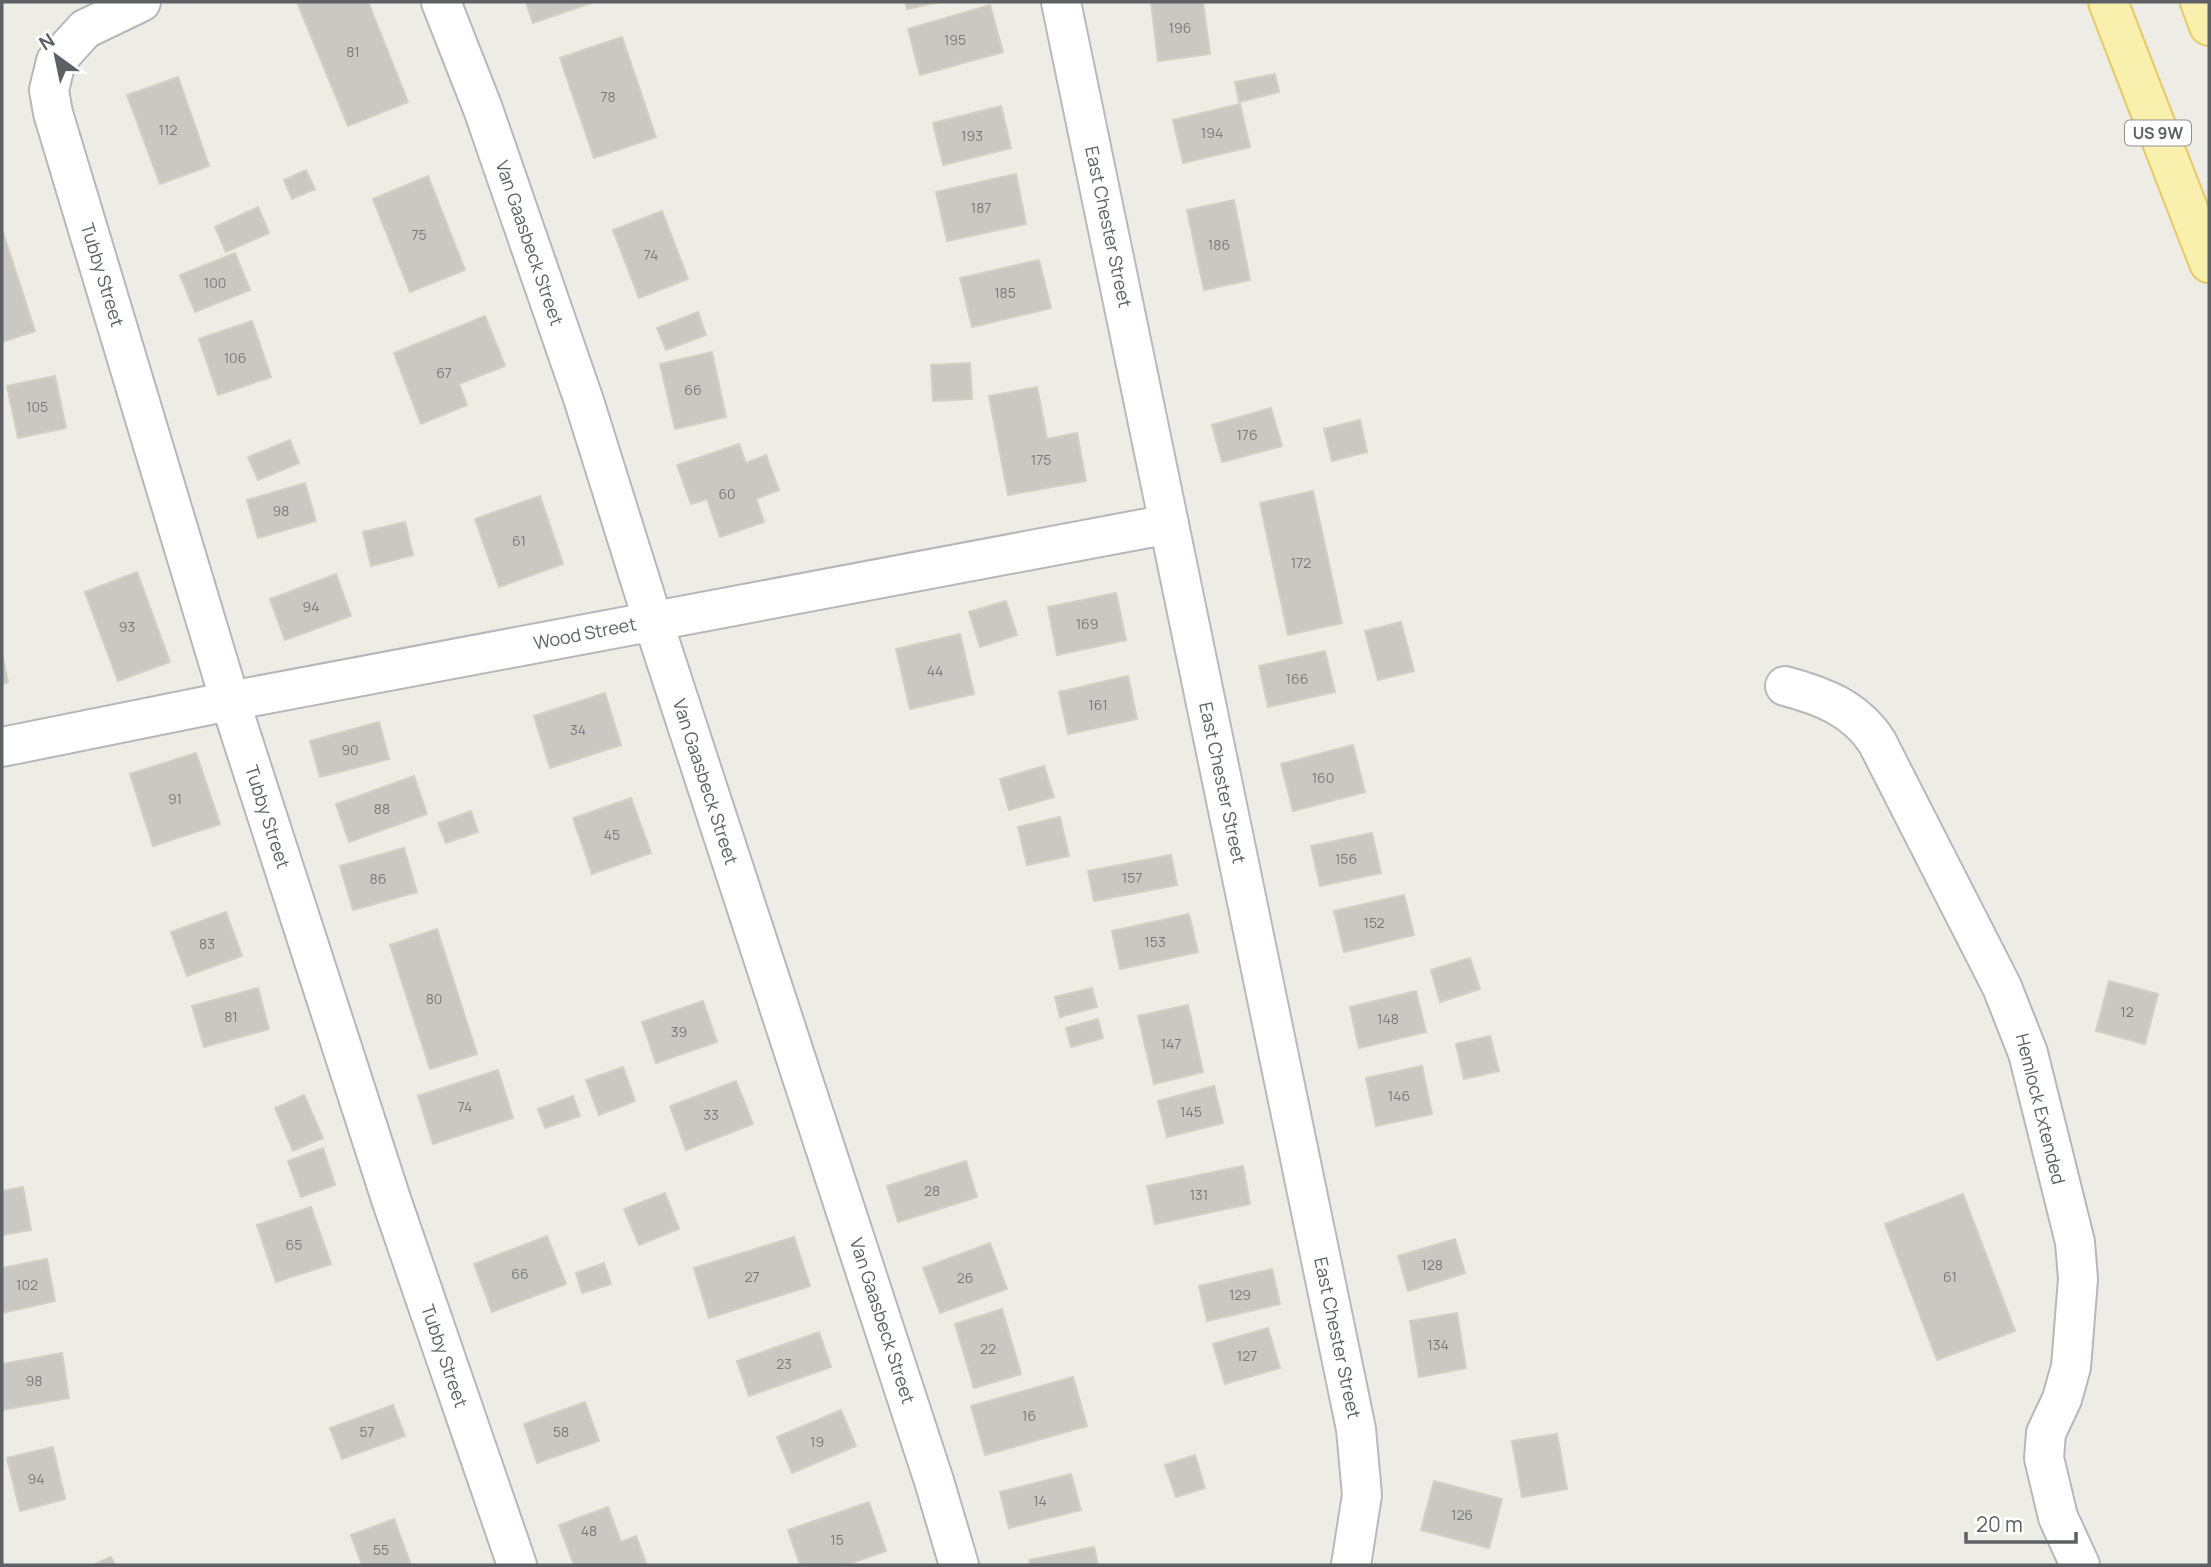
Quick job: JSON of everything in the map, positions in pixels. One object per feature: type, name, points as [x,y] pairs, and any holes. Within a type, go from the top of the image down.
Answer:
[{"type":"main road","name":"US 9W","points":[[2108,2],[2209,263]]},
{"type":"main road","points":[[2200,2],[2209,26]]},
{"type":"street","name":"Tubby Street","points":[[141,2],[85,29],[56,61],[49,90],[53,113],[230,701],[391,1199],[517,1565]]},
{"type":"street","name":"Van Gaasbeck Street","points":[[440,2],[483,109],[584,401],[959,1565]]},
{"type":"street","name":"East Chester Street","points":[[1061,2],[1356,1429],[1362,1495],[1351,1565]]},
{"type":"street","name":"Wood Street","points":[[2,747],[230,701],[1169,524]]},
{"type":"street","name":"Hemlock Extended","points":[[1784,686],[1820,695],[1867,726],[2002,987],[2028,1053],[2075,1242],[2078,1279],[2071,1367],[2062,1399],[2046,1433],[2045,1458],[2058,1517],[2080,1565]]},
{"type":"building","points":[[297,2],[368,2],[408,102],[348,126]]},
{"type":"building","points":[[526,2],[591,2],[591,3],[533,23]]},
{"type":"building","points":[[905,2],[939,2],[907,9]]},
{"type":"building","points":[[1151,2],[1203,2],[1210,54],[1158,61]]},
{"type":"building","points":[[990,5],[1003,52],[920,75],[908,29]]},
{"type":"building","points":[[622,37],[656,137],[594,158],[560,58]]},
{"type":"building","points":[[1275,74],[1279,92],[1239,102],[1235,82]]},
{"type":"building","points":[[178,77],[209,166],[160,184],[127,95]]},
{"type":"building","points":[[1240,104],[1250,147],[1183,163],[1173,120]]},
{"type":"building","points":[[1001,106],[1011,148],[943,165],[933,123]]},
{"type":"building","points":[[306,170],[315,189],[292,199],[284,180]]},
{"type":"building","points":[[1016,174],[1026,224],[947,241],[936,192]]},
{"type":"building","points":[[428,176],[465,270],[410,292],[373,199]]},
{"type":"building","points":[[1234,200],[1250,280],[1204,290],[1187,210]]},
{"type":"building","points":[[258,207],[269,233],[226,252],[215,227]]},
{"type":"building","points":[[662,211],[688,279],[639,298],[613,230]]},
{"type":"building","points":[[2,229],[35,331],[2,342]]},
{"type":"building","points":[[235,253],[250,290],[195,312],[180,275]]},
{"type":"building","points":[[1039,260],[1051,308],[972,327],[960,278]]},
{"type":"building","points":[[698,312],[706,335],[666,350],[657,328]]},
{"type":"building","points":[[485,316],[505,366],[459,384],[467,405],[421,424],[394,353]]},
{"type":"building","points":[[252,321],[271,377],[218,395],[199,339]]},
{"type":"building","points":[[712,352],[726,417],[675,429],[660,364]]},
{"type":"building","points":[[970,363],[972,399],[933,401],[931,365]]},
{"type":"building","points":[[55,376],[66,428],[18,438],[7,386]]},
{"type":"building","points":[[1037,387],[1047,439],[1077,433],[1086,481],[1008,495],[989,396]]},
{"type":"building","points":[[1271,408],[1282,446],[1222,462],[1212,425]]},
{"type":"building","points":[[1360,420],[1367,452],[1332,461],[1324,429]]},
{"type":"building","points":[[290,440],[299,463],[258,480],[248,457]]},
{"type":"building","points":[[739,444],[746,463],[766,455],[779,490],[756,499],[764,522],[720,537],[707,499],[691,504],[677,465]]},
{"type":"building","points":[[305,483],[316,521],[258,538],[247,500]]},
{"type":"building","points":[[1313,491],[1342,623],[1288,635],[1260,503]]},
{"type":"building","points":[[540,496],[563,564],[499,587],[475,519]]},
{"type":"building","points":[[405,522],[413,555],[371,566],[363,532]]},
{"type":"building","points":[[137,572],[170,662],[118,681],[85,592]]},
{"type":"building","points":[[336,574],[351,616],[285,640],[270,599]]},
{"type":"building","points":[[1116,593],[1126,640],[1057,655],[1048,607]]},
{"type":"building","points":[[1006,601],[1017,635],[980,647],[969,612]]},
{"type":"building","points":[[1401,622],[1414,671],[1378,680],[1365,631]]},
{"type":"building","points":[[960,634],[974,694],[910,709],[896,649]]},
{"type":"building","points":[[1325,651],[1335,692],[1268,707],[1259,666]]},
{"type":"building","points":[[2,654],[8,682],[2,684]]},
{"type":"building","points":[[1128,676],[1137,719],[1068,734],[1059,692]]},
{"type":"building","points":[[605,693],[621,745],[550,768],[534,716]]},
{"type":"building","points":[[379,722],[389,759],[320,777],[310,741]]},
{"type":"building","points":[[1353,745],[1365,792],[1293,811],[1281,764]]},
{"type":"building","points":[[196,753],[220,824],[153,846],[130,774]]},
{"type":"building","points":[[1044,766],[1054,797],[1009,810],[1000,779]]},
{"type":"building","points":[[414,776],[427,814],[349,842],[336,804]]},
{"type":"building","points":[[631,798],[651,853],[592,874],[573,818]]},
{"type":"building","points":[[471,811],[478,832],[446,843],[438,823]]},
{"type":"building","points":[[1060,817],[1069,856],[1027,865],[1018,827]]},
{"type":"building","points":[[1372,833],[1381,873],[1320,886],[1311,846]]},
{"type":"building","points":[[404,848],[417,892],[353,910],[340,866]]},
{"type":"building","points":[[1171,855],[1177,885],[1094,901],[1088,871]]},
{"type":"building","points":[[1404,895],[1414,935],[1344,952],[1334,911]]},
{"type":"building","points":[[226,912],[242,956],[187,976],[171,932]]},
{"type":"building","points":[[1189,914],[1198,952],[1120,969],[1112,931]]},
{"type":"building","points":[[437,929],[477,1054],[430,1069],[390,945]]},
{"type":"building","points":[[1470,958],[1480,989],[1440,1002],[1431,970]]},
{"type":"building","points":[[2109,981],[2158,994],[2145,1044],[2096,1031]]},
{"type":"building","points":[[258,988],[269,1029],[204,1047],[192,1006]]},
{"type":"building","points":[[1092,988],[1097,1007],[1060,1017],[1055,997]]},
{"type":"building","points":[[1416,991],[1426,1032],[1359,1048],[1350,1007]]},
{"type":"building","points":[[703,1001],[717,1042],[656,1063],[642,1022]]},
{"type":"building","points":[[1188,1005],[1203,1072],[1154,1084],[1138,1016]]},
{"type":"building","points":[[1098,1019],[1103,1038],[1071,1047],[1066,1028]]},
{"type":"building","points":[[1490,1036],[1499,1071],[1464,1079],[1456,1044]]},
{"type":"building","points":[[1422,1066],[1432,1114],[1376,1126],[1366,1078]]},
{"type":"building","points":[[623,1067],[635,1101],[599,1115],[586,1080]]},
{"type":"building","points":[[498,1070],[513,1118],[433,1144],[418,1096]]},
{"type":"building","points":[[736,1081],[753,1124],[686,1150],[670,1106]]},
{"type":"building","points":[[1214,1086],[1223,1123],[1167,1137],[1158,1101]]},
{"type":"building","points":[[304,1095],[323,1138],[293,1151],[275,1108]]},
{"type":"building","points":[[573,1096],[580,1116],[545,1128],[538,1109]]},
{"type":"building","points":[[323,1148],[335,1185],[301,1197],[288,1161]]},
{"type":"building","points":[[966,1161],[977,1197],[898,1222],[887,1186]]},
{"type":"building","points":[[1243,1166],[1250,1204],[1155,1224],[1147,1186]]},
{"type":"building","points":[[23,1187],[31,1230],[2,1235],[2,1191]]},
{"type":"building","points":[[665,1193],[679,1229],[639,1245],[624,1209]]},
{"type":"building","points":[[1963,1194],[2015,1331],[1937,1360],[1885,1224]]},
{"type":"building","points":[[311,1207],[331,1264],[276,1282],[257,1225]]},
{"type":"building","points":[[547,1236],[566,1284],[492,1312],[474,1264]]},
{"type":"building","points":[[794,1237],[810,1286],[709,1318],[694,1268]]},
{"type":"building","points":[[1455,1239],[1465,1273],[1408,1291],[1398,1256]]},
{"type":"building","points":[[990,1243],[1007,1289],[940,1313],[923,1268]]},
{"type":"building","points":[[47,1259],[55,1301],[2,1313],[2,1268]]},
{"type":"building","points":[[604,1263],[611,1284],[582,1293],[576,1273]]},
{"type":"building","points":[[1272,1269],[1280,1304],[1207,1321],[1199,1286]]},
{"type":"building","points":[[1002,1309],[1021,1374],[974,1388],[955,1324]]},
{"type":"building","points":[[1457,1313],[1466,1368],[1419,1377],[1410,1321]]},
{"type":"building","points":[[1268,1328],[1280,1368],[1225,1384],[1213,1344]]},
{"type":"building","points":[[819,1332],[831,1367],[749,1396],[737,1361]]},
{"type":"building","points":[[62,1353],[69,1398],[2,1410],[2,1364]]},
{"type":"building","points":[[1073,1377],[1087,1426],[985,1455],[971,1406]]},
{"type":"building","points":[[585,1402],[599,1441],[537,1463],[524,1424]]},
{"type":"building","points":[[393,1405],[405,1436],[342,1459],[330,1428]]},
{"type":"building","points":[[841,1410],[856,1446],[792,1473],[777,1437]]},
{"type":"building","points":[[1557,1434],[1567,1489],[1522,1497],[1512,1441]]},
{"type":"building","points":[[53,1447],[65,1499],[20,1511],[7,1458]]},
{"type":"building","points":[[1195,1455],[1205,1488],[1176,1497],[1165,1465]]},
{"type":"building","points":[[1071,1474],[1081,1510],[1009,1528],[1000,1492]]},
{"type":"building","points":[[1434,1481],[1502,1499],[1489,1548],[1421,1530]]},
{"type":"building","points":[[869,1502],[886,1551],[846,1565],[800,1565],[788,1530]]},
{"type":"building","points":[[608,1507],[621,1542],[636,1536],[647,1565],[574,1565],[559,1525]]},
{"type":"building","points":[[394,1519],[411,1565],[362,1565],[351,1535]]},
{"type":"building","points":[[1094,1547],[1098,1565],[1030,1565],[1029,1560]]},
{"type":"building","points":[[111,1557],[115,1565],[93,1565]]}]
